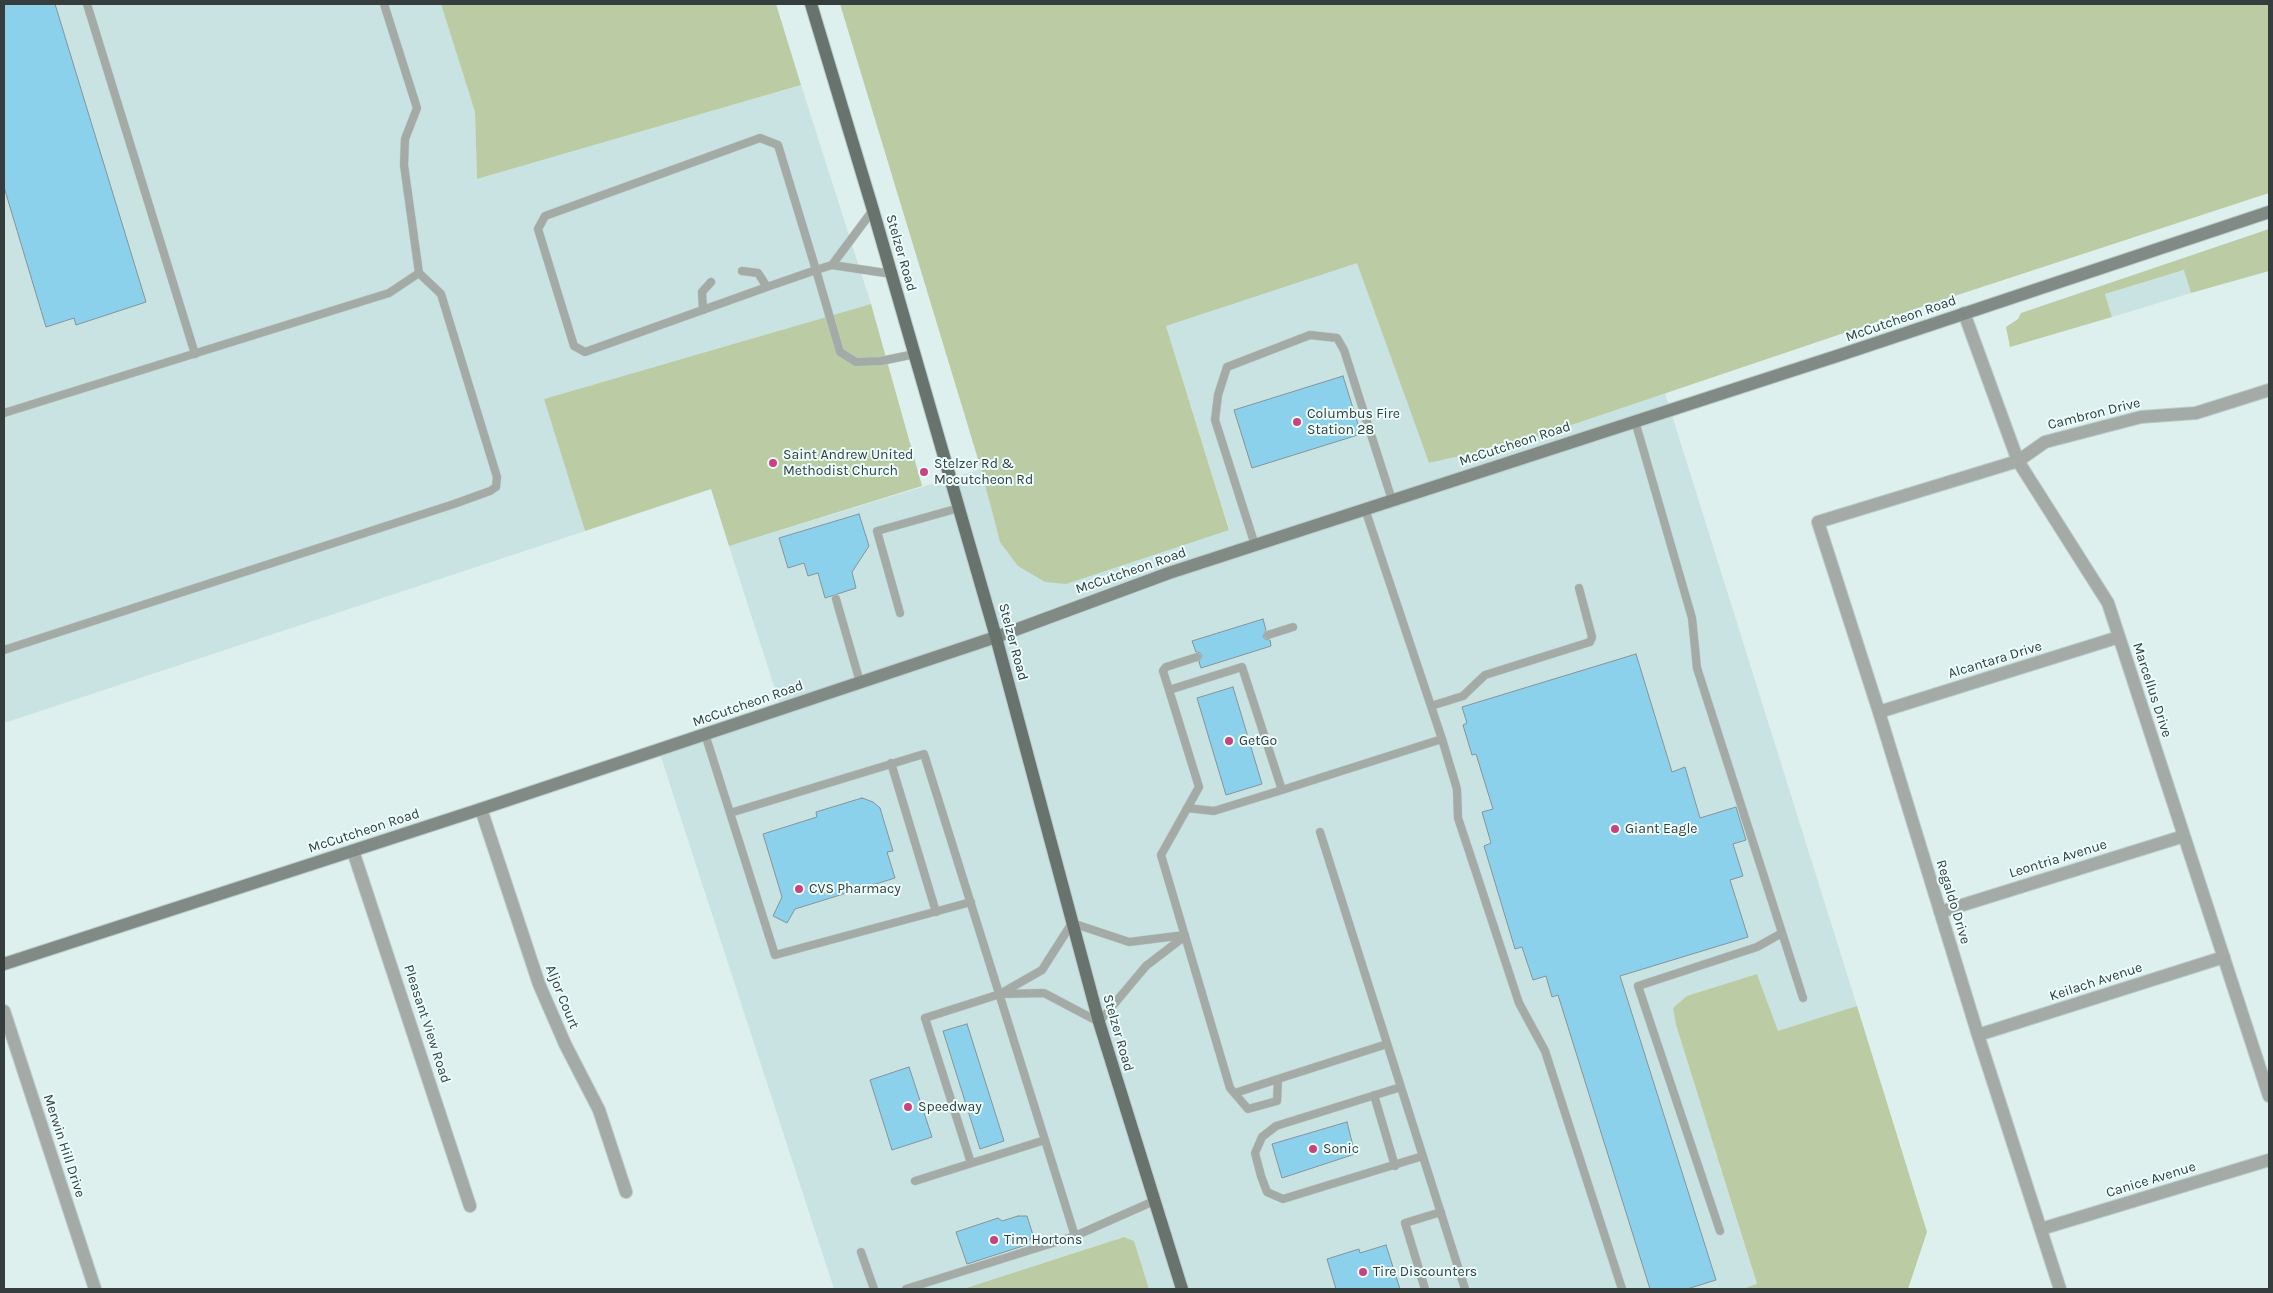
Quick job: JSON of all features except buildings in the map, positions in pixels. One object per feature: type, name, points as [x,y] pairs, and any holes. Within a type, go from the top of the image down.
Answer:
[{"type":"main road","name":"Stelzer Road","points":[[811,4],[892,274],[996,636],[1099,1022],[1182,1289]]},
{"type":"main road","name":"McCutcheon Road","points":[[4,964],[353,851],[860,682],[996,636],[1160,576],[2269,212]]},
{"type":"street","name":"Marcellus Drive","points":[[1964,313],[2018,461],[2108,603],[2269,1096]]},
{"type":"street","name":"Cambron Drive","points":[[1818,522],[2018,461],[2045,442],[2141,417],[2196,413],[2268,392]]},
{"type":"street","name":"Regaldo Drive","points":[[1818,522],[1879,712],[1978,1035],[2060,1289]]},
{"type":"street","name":"Alcantara Drive","points":[[1879,712],[2119,637]]},
{"type":"street","name":"Aljor Court","points":[[480,809],[539,984],[565,1044],[599,1110],[626,1192]]},
{"type":"street","name":"Leontria Avenue","points":[[1940,912],[2184,836]]},
{"type":"street","name":"Pleasant View Road","points":[[353,851],[470,1206]]},
{"type":"street","name":"Keilach Avenue","points":[[1978,1035],[2224,958]]},
{"type":"street","name":"Merwin Hill Drive","points":[[4,1011],[95,1289]]},
{"type":"street","name":"Canice Avenue","points":[[2041,1229],[2269,1160]]},
{"type":"lane","points":[[87,4],[195,354]]},
{"type":"lane","points":[[4,650],[493,489],[497,484],[497,477],[441,294],[419,273],[404,165],[405,139],[417,108],[384,4]]},
{"type":"lane","points":[[892,274],[832,265],[816,270],[767,287],[586,352],[574,346],[538,229],[546,216],[760,138],[778,145],[816,270],[840,352],[856,362],[881,361],[915,354]]},
{"type":"lane","points":[[832,265],[873,210]]},
{"type":"lane","points":[[742,271],[758,273],[767,287]]},
{"type":"lane","points":[[4,413],[389,293],[419,273]]},
{"type":"lane","points":[[703,310],[702,292],[711,282]]},
{"type":"lane","points":[[1255,545],[1215,420],[1218,395],[1227,367],[1310,335],[1337,338],[1344,350],[1392,500]]},
{"type":"lane","points":[[1635,421],[1692,618],[1697,668],[1803,998]]},
{"type":"lane","points":[[900,613],[877,531],[959,508]]},
{"type":"lane","points":[[1364,509],[1442,739],[1457,790],[1458,818],[1519,1003],[1545,1052],[1622,1289]]},
{"type":"lane","points":[[1431,706],[1463,696],[1485,675],[1590,642],[1592,637],[1579,588]]},
{"type":"lane","points":[[836,599],[860,682]]},
{"type":"lane","points":[[1268,635],[1293,627]]},
{"type":"lane","points":[[1198,657],[1166,667],[1163,671],[1199,787],[1161,855],[1230,1088],[1248,1109],[1276,1100],[1278,1079]]},
{"type":"lane","points":[[1169,690],[1242,667],[1282,790]]},
{"type":"lane","points":[[705,734],[775,955],[971,902]]},
{"type":"lane","points":[[1187,808],[1214,811],[1442,739]]},
{"type":"lane","points":[[730,812],[924,754],[1075,1236]]},
{"type":"lane","points":[[891,763],[936,912]]},
{"type":"lane","points":[[1320,832],[1465,1289]]},
{"type":"lane","points":[[971,1163],[925,1018],[1000,994],[1042,970],[1072,923],[1129,942],[1185,935]]},
{"type":"lane","points":[[1720,1231],[1638,986],[1757,947],[1782,933]]},
{"type":"lane","points":[[1000,994],[1044,993],[1099,1022],[1146,966],[1185,935]]},
{"type":"lane","points":[[1234,1093],[1387,1044]]},
{"type":"lane","points":[[1401,1087],[1276,1126],[1262,1137],[1255,1154],[1261,1176],[1267,1192],[1283,1199],[1423,1156]]},
{"type":"lane","points":[[1374,1095],[1395,1166]]},
{"type":"lane","points":[[915,1181],[1045,1140]]},
{"type":"lane","points":[[906,1289],[1075,1236],[1154,1201]]},
{"type":"lane","points":[[1425,1289],[1405,1223],[1441,1212]]},
{"type":"lane","points":[[861,1252],[874,1289]]},
{"type":"shaded area","points":[[4,4],[441,4],[475,112],[477,179],[801,85],[871,304],[544,399],[585,531],[4,723]]},
{"type":"shaded area","points":[[1357,262],[1429,463],[1521,442],[1665,393],[1857,1006],[1778,1032],[1757,974],[1673,1008],[1676,1025],[1757,1285],[1743,1289],[1149,1289],[1134,1241],[1124,1237],[963,1289],[834,1289],[658,748],[782,711],[729,546],[981,469],[1000,542],[1229,529],[1166,326]]},
{"type":"shaded area","points":[[2185,270],[2191,293],[2112,317],[2105,294]]},
{"type":"green space","points":[[441,4],[776,4],[801,85],[477,179],[475,112]]},
{"type":"green space","points":[[840,4],[2269,4],[2269,193],[1921,307],[1521,442],[1429,463],[1357,263],[1166,326],[1229,530],[1066,584],[1045,582],[1018,566],[1000,542],[981,469]]},
{"type":"green space","points":[[2269,229],[2269,271],[2191,293],[2184,270],[2105,294],[2112,317],[2010,347],[2006,327],[2018,319],[2021,313]]},
{"type":"green space","points":[[871,304],[922,486],[729,546],[711,489],[585,531],[544,399]]},
{"type":"green space","points":[[1757,974],[1778,1031],[1857,1006],[1927,1232],[1908,1289],[1743,1289],[1757,1284],[1676,1025],[1673,1008],[1687,996]]},
{"type":"green space","points":[[1124,1237],[1134,1241],[1149,1289],[963,1289]]},
{"type":"place","name":"Columbus Fire Station 28","points":[[1297,422]]},
{"type":"place","name":"Saint Andrew United Methodist Church","points":[[773,463]]},
{"type":"place","name":"Stelzer Rd & Mccutcheon Rd","points":[[924,472]]},
{"type":"place","name":"GetGo","points":[[1229,741]]},
{"type":"place","name":"Giant Eagle","points":[[1615,829]]},
{"type":"place","name":"CVS Pharmacy","points":[[799,889]]},
{"type":"place","name":"Speedway","points":[[908,1107]]},
{"type":"place","name":"Sonic","points":[[1313,1149]]},
{"type":"place","name":"Tim Hortons","points":[[994,1240]]},
{"type":"place","name":"Tire Discounters","points":[[1363,1272]]}]
